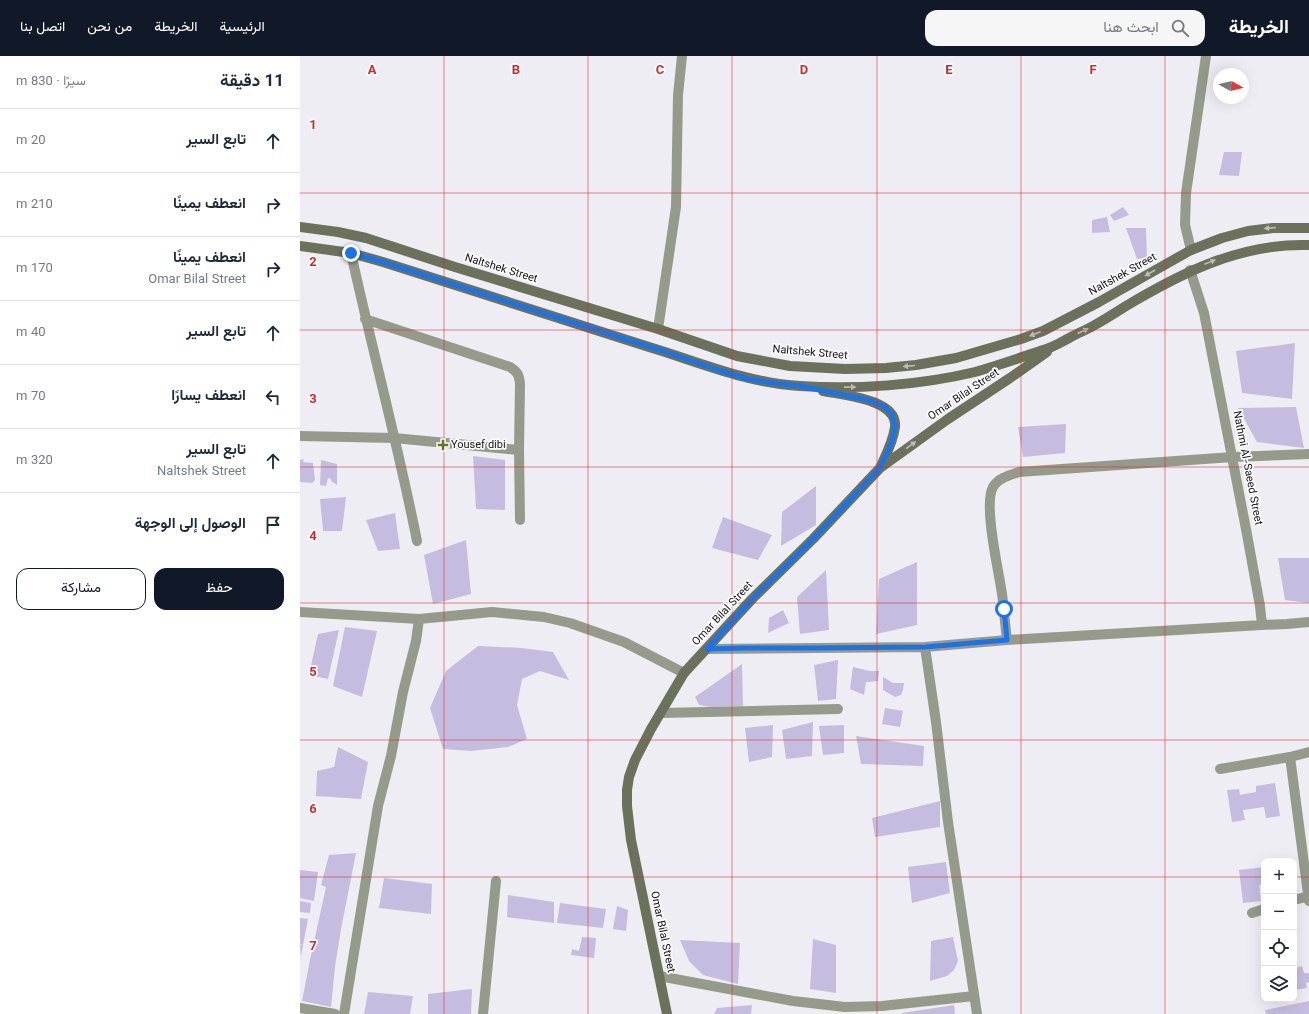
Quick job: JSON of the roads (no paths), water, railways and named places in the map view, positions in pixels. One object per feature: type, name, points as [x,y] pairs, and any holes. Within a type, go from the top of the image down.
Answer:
[{"type":"main road","name":"Naltshek Street","points":[[300,227],[338,232],[366,238],[455,267],[658,329],[738,356],[790,366],[845,369],[886,368],[916,365],[973,354],[1043,331],[1099,302],[1191,250],[1222,238],[1248,231],[1272,228],[1309,228]]},
{"type":"main road","points":[[800,386],[862,387],[907,383],[975,372],[1057,345],[1190,270],[1224,257],[1272,247],[1309,245]]},
{"type":"main road","points":[[300,246],[309,246],[351,253],[398,266],[748,379],[800,386],[868,400],[885,407],[892,414],[895,426],[892,442],[880,468]]},
{"type":"main road","name":"Omar Bilal Street","points":[[667,1014],[631,840],[627,790],[629,777],[635,760],[661,713],[684,674],[753,598],[813,539],[880,468],[948,419],[1057,345]]},
{"type":"street","points":[[658,329],[676,207],[678,95],[682,56]]},
{"type":"street","points":[[1191,250],[1185,225],[1184,211],[1206,56]]},
{"type":"street","points":[[351,253],[365,319],[409,498],[417,541]]},
{"type":"street","name":"Nathmi Al-Saeed Street","points":[[1190,270],[1204,313],[1233,457],[1260,606],[1262,625]]},
{"type":"street","points":[[365,319],[516,370],[519,374],[520,384],[520,520]]},
{"type":"street","points":[[300,436],[394,438],[519,450]]},
{"type":"street","points":[[1007,640],[989,506],[993,487],[998,480],[1019,472],[1233,457],[1309,454]]},
{"type":"street","points":[[300,612],[419,620],[492,612],[544,617],[570,623],[618,640],[684,674]]},
{"type":"street","points":[[344,1014],[378,806],[391,756],[403,692],[416,641],[419,620]]},
{"type":"street","points":[[707,649],[925,647],[1007,640],[1309,622]]},
{"type":"street","points":[[925,647],[948,822],[977,1014]]},
{"type":"street","points":[[661,713],[838,709]]},
{"type":"street","points":[[1220,769],[1290,757],[1309,752]]},
{"type":"street","points":[[1290,757],[1309,898],[1297,900]]},
{"type":"street","points":[[482,1014],[496,881]]},
{"type":"street","points":[[1252,913],[1261,910]]},
{"type":"street","points":[[659,976],[793,1001],[845,1007],[882,1006],[974,996]]},
{"type":"street","points":[[300,1008],[335,1014]]},
{"type":"place","name":"Yousef dibi","points":[[443,445]]}]
